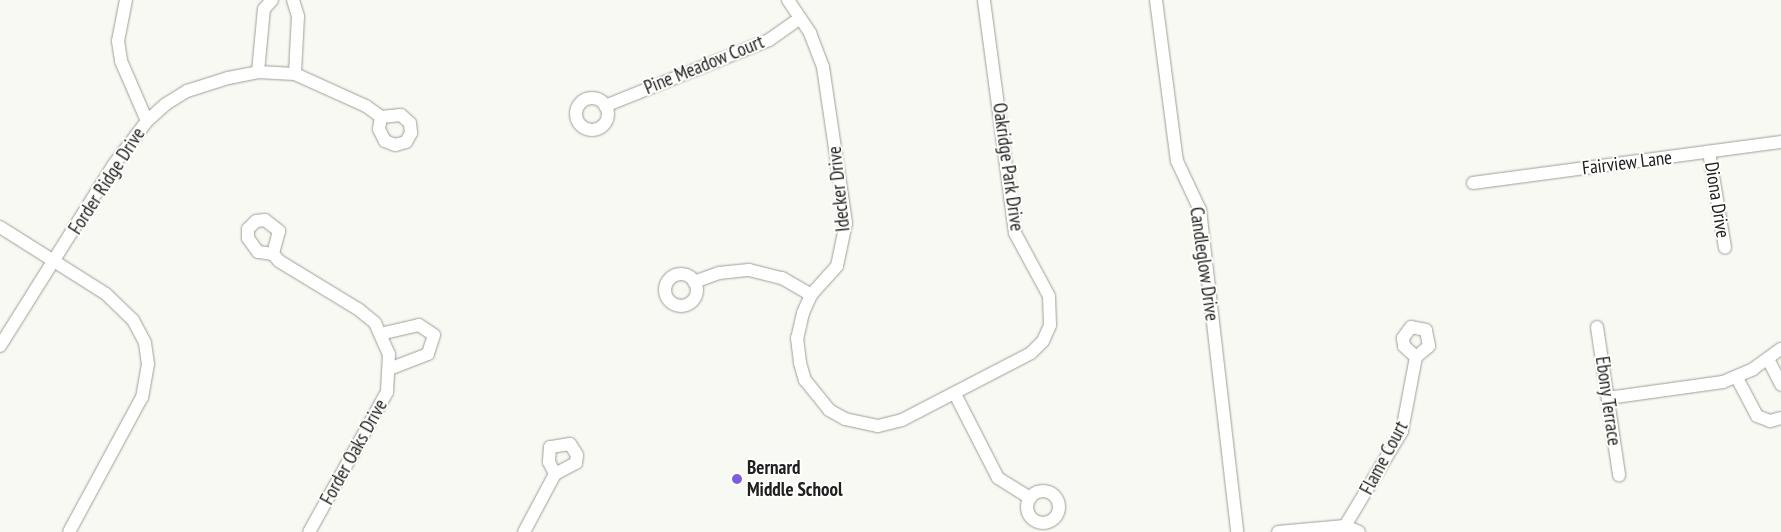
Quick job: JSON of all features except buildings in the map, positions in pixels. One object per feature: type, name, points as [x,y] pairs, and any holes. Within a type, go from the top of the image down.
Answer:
[{"type":"street","points":[[126,0],[118,41],[121,61],[146,121]]},
{"type":"street","points":[[258,72],[264,9],[272,0]]},
{"type":"street","points":[[293,0],[298,16],[295,74]]},
{"type":"street","name":"Idecker Drive","points":[[788,0],[800,18],[822,67],[846,223],[837,266],[811,296],[797,338],[800,363],[805,380],[829,410],[845,419],[878,426],[902,420],[955,394]]},
{"type":"street","name":"Oakridge Park Drive","points":[[955,394],[1031,353],[1043,341],[1052,309],[1015,234],[984,0]]},
{"type":"street","name":"Candleglow Drive","points":[[1156,0],[1177,161],[1200,210],[1237,532]]},
{"type":"street","name":"Pine Meadow Court","points":[[605,106],[769,40],[800,18]]},
{"type":"street","name":"Forder Ridge Drive","points":[[0,346],[54,263],[115,163],[146,121],[187,91],[258,72],[295,74],[366,106],[381,117]]},
{"type":"street","name":"Fairview Lane","points":[[1474,183],[1781,142]]},
{"type":"street","name":"Diona Drive","points":[[1709,152],[1725,248]]},
{"type":"street","points":[[0,227],[124,308],[142,332],[148,364],[142,396],[69,532]]},
{"type":"street","name":"Forder Oaks Drive","points":[[273,254],[278,261],[358,309],[375,323],[390,368],[387,392],[309,532]]},
{"type":"street","points":[[694,282],[719,273],[749,270],[782,278],[811,296]]},
{"type":"street","points":[[380,334],[419,325],[434,335],[428,354],[390,368]]},
{"type":"street","name":"Ebony Terrace","points":[[1597,327],[1619,476]]},
{"type":"street","points":[[1608,398],[1709,385],[1737,378],[1781,349]]},
{"type":"street","name":"Flame Court","points":[[1345,526],[1402,432],[1416,357]]},
{"type":"street","points":[[1768,359],[1781,385]]},
{"type":"street","points":[[1737,378],[1756,416],[1770,421],[1781,418]]},
{"type":"street","points":[[955,394],[998,478],[1030,498]]},
{"type":"street","points":[[524,532],[555,474]]},
{"type":"street","points":[[1278,532],[1345,526],[1359,532]]},
{"type":"place","name":"Bernard Middle School","points":[[737,479]]}]
